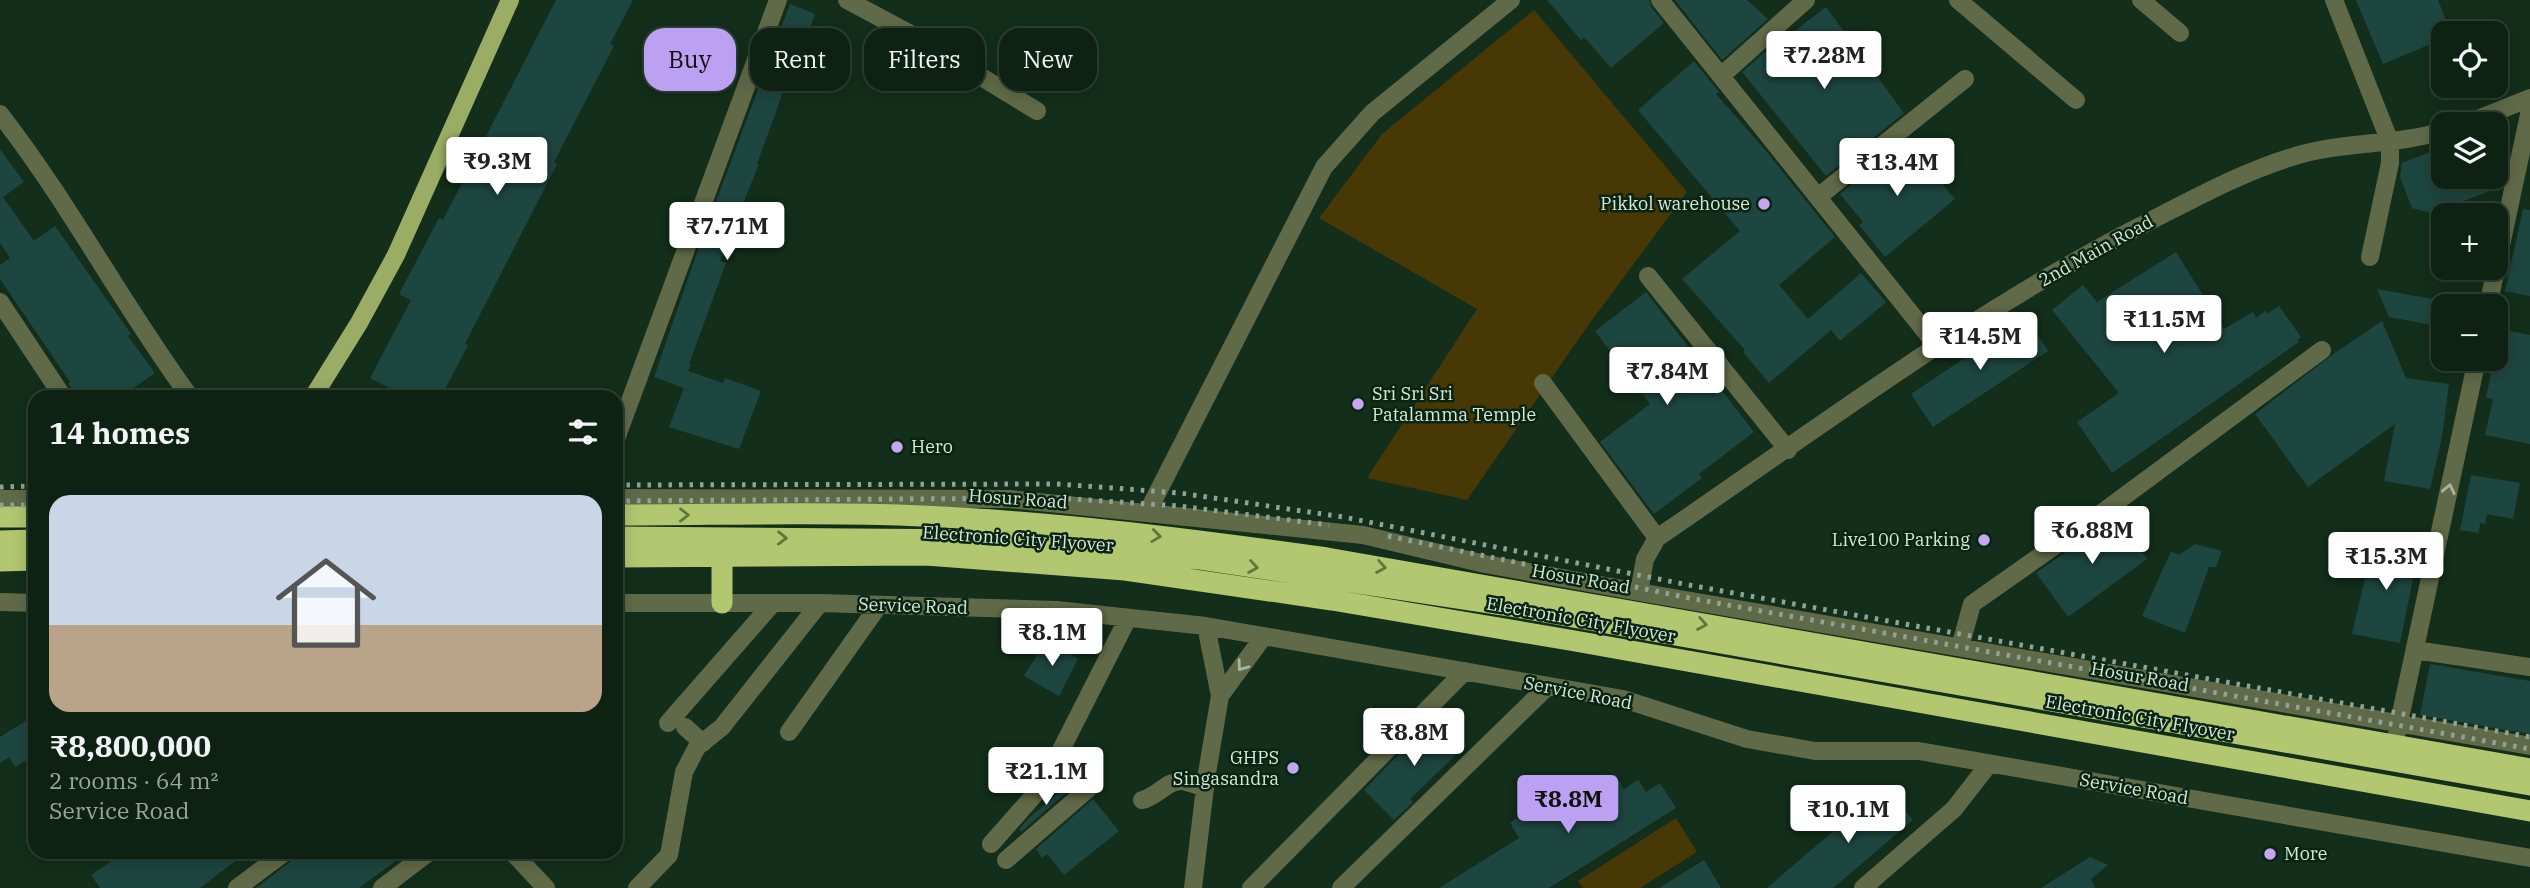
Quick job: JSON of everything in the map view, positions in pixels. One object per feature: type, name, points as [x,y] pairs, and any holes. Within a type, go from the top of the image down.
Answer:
[{"type":"highway","name":"Hosur Road","points":[[623,515],[897,515],[1064,524],[1243,546],[1354,563],[2530,769]]},
{"type":"highway","points":[[0,517],[28,517]]},
{"type":"highway","name":"Electronic City Flyover","points":[[623,537],[979,540],[1200,559],[1510,606],[2530,785]]},
{"type":"highway","points":[[0,541],[28,540]]},
{"type":"highway","name":"Electronic City Flyover","points":[[623,556],[926,555],[1125,570],[1332,600],[1562,639],[2530,811]]},
{"type":"highway","points":[[0,561],[28,560]]},
{"type":"highway","points":[[722,567],[722,603]]},
{"type":"highway","points":[[623,568],[925,568],[1111,582],[1278,603],[2530,821]]},
{"type":"highway","points":[[0,571],[28,571]]},
{"type":"main road","points":[[316,390],[359,323],[396,255],[510,0]]},
{"type":"street","points":[[623,420],[778,0]]},
{"type":"street","points":[[847,0],[918,37],[1037,111]]},
{"type":"street","points":[[1147,513],[1324,167],[1372,113],[1511,0]]},
{"type":"street","points":[[1660,0],[1937,346]]},
{"type":"street","points":[[1721,76],[1806,0]]},
{"type":"street","points":[[1958,0],[2076,100]]},
{"type":"street","points":[[2141,0],[2180,33]]},
{"type":"street","points":[[2334,0],[2390,142],[2390,163],[2370,257]]},
{"type":"street","points":[[1818,197],[1965,79]]},
{"type":"street","points":[[2495,112],[2530,98]]},
{"type":"street","points":[[2491,294],[2530,110]]},
{"type":"street","points":[[0,114],[70,212],[185,390]]},
{"type":"street","name":"2nd Main Road","points":[[1657,538],[1937,346],[2086,253],[2239,177],[2293,156],[2431,133]]},
{"type":"street","points":[[1648,276],[1787,450]]},
{"type":"street","points":[[0,302],[58,390]]},
{"type":"street","points":[[1961,647],[1972,604],[2118,501],[2322,349]]},
{"type":"street","points":[[2395,745],[2474,371]]},
{"type":"street","points":[[1543,383],[1657,538],[1645,559],[1639,592]]},
{"type":"street","points":[[623,498],[1009,499],[1363,535],[1485,564],[1639,592],[2530,746]]},
{"type":"street","points":[[0,499],[28,499]]},
{"type":"street","points":[[0,602],[28,603]]},
{"type":"street","name":"Service Road","points":[[623,603],[820,603],[1056,610],[1206,626],[1623,699],[1747,739],[1815,751],[1919,751],[2530,858]]},
{"type":"street","points":[[703,743],[677,725],[773,603]]},
{"type":"street","points":[[637,888],[669,855],[684,772],[697,747],[722,726],[820,603]]},
{"type":"street","points":[[789,732],[879,605]]},
{"type":"street","points":[[990,844],[1059,767],[1062,748],[1128,618]]},
{"type":"street","points":[[1193,888],[1220,696],[1206,626]]},
{"type":"street","points":[[1220,696],[1264,636]]},
{"type":"street","points":[[2415,650],[2530,667]]},
{"type":"street","points":[[1251,888],[1465,671]]},
{"type":"street","points":[[1341,888],[1548,686]]},
{"type":"street","points":[[1006,860],[1088,789],[1087,782],[1062,759]]},
{"type":"street","points":[[1863,888],[1954,809],[1989,764]]},
{"type":"street","points":[[1142,800],[1150,799],[1172,783],[1182,781],[1205,788]]},
{"type":"street","points":[[237,888],[276,859]]},
{"type":"street","points":[[382,888],[420,859]]},
{"type":"street","points":[[519,859],[546,888]]},
{"type":"shaded area","points":[[1534,10],[1687,192],[1587,327],[1467,500],[1367,478],[1477,309],[1319,218],[1382,134]]},
{"type":"shaded area","points":[[1676,818],[1697,852],[1640,888],[1583,888],[1578,881]]},
{"type":"building","points":[[556,0],[633,0],[610,44],[614,46],[554,162],[557,164],[465,344],[468,345],[445,390],[393,390],[370,378],[411,300],[399,294],[439,218],[443,220]]},
{"type":"building","points":[[1547,0],[1649,0],[1651,7],[1664,23],[1611,68],[1584,37],[1581,40]]},
{"type":"building","points":[[1675,0],[1747,0],[1768,19],[1722,60]]},
{"type":"building","points":[[2356,0],[2438,0],[2446,21],[2431,21],[2431,44],[2383,64]]},
{"type":"building","points":[[790,4],[815,14],[810,28],[781,28]]},
{"type":"building","points":[[1826,7],[1904,113],[1826,176],[1742,72],[1785,34],[1787,37]]},
{"type":"building","points":[[1694,61],[1719,92],[1716,94],[1835,237],[1779,285],[1808,319],[1861,273],[1886,302],[1840,341],[1831,330],[1769,383],[1743,352],[1745,350],[1682,279],[1740,231],[1638,110]]},
{"type":"building","points":[[757,91],[783,91],[759,164],[720,261],[726,263],[688,371],[723,383],[725,378],[761,391],[739,449],[669,427],[684,388],[654,377]]},
{"type":"building","points":[[1907,140],[1955,199],[1885,257],[1859,225],[1863,222],[1840,194]]},
{"type":"building","points":[[0,149],[24,182],[3,197],[34,241],[55,226],[155,373],[131,390],[72,390],[68,383],[70,382],[0,279],[0,265],[10,258],[0,243]]},
{"type":"building","points":[[2431,152],[2431,189],[2496,189],[2458,203],[2431,203],[2431,213],[2412,208],[2400,177],[2402,163]]},
{"type":"building","points":[[2523,209],[2530,210],[2530,296],[2505,291]]},
{"type":"building","points":[[2176,252],[2224,329],[2253,312],[2256,318],[2279,306],[2301,337],[2297,340],[2299,342],[2112,473],[2077,422],[2119,393],[2052,310],[2083,285],[2097,302]]},
{"type":"building","points":[[2377,289],[2431,299],[2431,325],[2389,317]]},
{"type":"building","points":[[1646,292],[1754,432],[1699,474],[1702,478],[1654,514],[1600,442],[1650,404],[1595,331]]},
{"type":"building","points":[[2026,317],[2048,351],[1933,427],[1911,394]]},
{"type":"building","points":[[2382,321],[2406,378],[2449,384],[2442,437],[2430,489],[2384,481],[2395,424],[2308,487],[2255,414],[2332,355]]},
{"type":"building","points":[[2508,331],[2530,335],[2530,444],[2485,435],[2493,399],[2486,398],[2491,371],[2508,371]]},
{"type":"building","points":[[2471,475],[2520,483],[2513,519],[2487,514],[2485,524],[2480,523],[2479,533],[2460,530]]},
{"type":"building","points":[[2116,516],[2147,559],[2068,617],[2036,573]]},
{"type":"building","points":[[2374,540],[2419,549],[2400,643],[2352,634]]},
{"type":"building","points":[[2195,544],[2222,551],[2216,567],[2209,567],[2185,633],[2142,616],[2171,551],[2179,555]]},
{"type":"building","points":[[1047,639],[1078,659],[1059,696],[1024,676]]},
{"type":"building","points":[[2430,664],[2530,681],[2530,734],[2420,715]]},
{"type":"building","points":[[1436,716],[1465,746],[1410,799],[1413,802],[1394,820],[1364,790]]},
{"type":"building","points":[[28,719],[28,759],[15,767],[9,757],[0,763],[0,737]]},
{"type":"building","points":[[1615,774],[1624,789],[1638,780],[1646,792],[1660,783],[1676,808],[1549,888],[1439,888],[1519,838],[1510,823],[1581,778],[1589,790]]},
{"type":"building","points":[[1071,783],[1074,786],[1021,832],[1019,829],[1031,816]]},
{"type":"building","points":[[1885,787],[1913,820],[1833,888],[1767,888]]},
{"type":"building","points":[[1093,799],[1119,831],[1064,875],[1047,854],[1042,858],[1036,849]]},
{"type":"building","points":[[2090,857],[2108,865],[2091,879],[2095,888],[2041,888]]},
{"type":"building","points":[[114,859],[238,859],[200,888],[100,888],[91,875]]},
{"type":"building","points":[[294,859],[398,859],[359,888],[256,888]]},
{"type":"building","points":[[1704,860],[1721,888],[1659,888]]},
{"type":"railway","points":[[623,485],[1057,484],[1180,493],[1343,517],[1689,585],[2530,737]]},
{"type":"railway","points":[[0,487],[28,486]]},
{"type":"railway","points":[[623,501],[1057,498],[1179,506],[1329,525]]},
{"type":"railway","points":[[0,505],[28,505]]},
{"type":"railway","points":[[1388,536],[1689,598],[2530,749]]},
{"type":"place","name":"Pikkol warehouse","points":[[1764,204]]},
{"type":"place","name":"Sri Sri Sri Patalamma Temple","points":[[1358,404]]},
{"type":"place","name":"Hero","points":[[897,447]]},
{"type":"place","name":"Live100 Parking","points":[[1984,540]]},
{"type":"place","name":"GHPS Singasandra","points":[[1293,768]]},
{"type":"place","name":"More","points":[[2270,854]]}]
